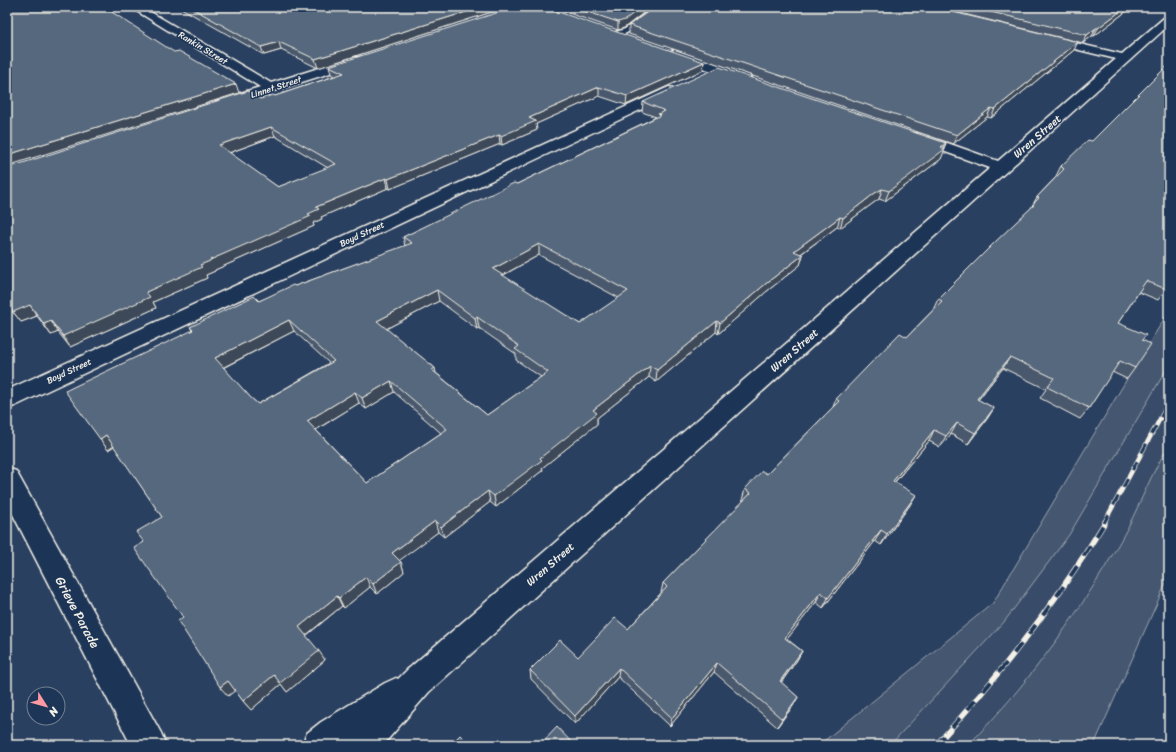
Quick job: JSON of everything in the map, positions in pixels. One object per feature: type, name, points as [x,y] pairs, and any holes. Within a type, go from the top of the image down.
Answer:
[{"type":"street","name":"Rankin Street","points":[[135,7],[270,88]]},
{"type":"street","name":"Wren Street","points":[[361,745],[418,681],[1169,19]]},
{"type":"street","points":[[604,29],[633,39]]},
{"type":"street","points":[[1039,37],[1125,58]]},
{"type":"street","points":[[661,49],[755,82]]},
{"type":"street","name":"Linnet Street","points":[[210,108],[369,57]]},
{"type":"street","name":"Boyd Street","points":[[7,400],[718,69]]},
{"type":"street","points":[[905,133],[1002,167]]},
{"type":"street","name":"Grieve Parade","points":[[7,478],[149,745]]},
{"type":"street","name":"Wren Street","points":[[319,745],[333,734],[418,681]]},
{"type":"lane","points":[[619,34],[627,30],[657,7]]},
{"type":"shaded area","points":[[1169,311],[1169,365],[1069,535],[1004,622],[890,745],[819,745],[993,603]]},
{"type":"shaded area","points":[[1169,365],[1169,446],[1161,459],[1128,528],[1087,597],[1040,663],[968,745],[890,745],[917,716],[1069,536]]},
{"type":"shaded area","points":[[1169,446],[1169,576],[1094,745],[968,745],[1013,696],[1056,642],[1076,613],[1095,584],[1128,527],[1152,475]]},
{"type":"building","points":[[7,7],[104,7],[174,52],[179,51],[236,84],[7,155]]},
{"type":"building","points":[[190,7],[482,7],[315,59],[279,42],[261,47]]},
{"type":"building","points":[[515,7],[544,7],[704,62],[627,96],[599,87],[529,118],[536,121],[501,136],[499,135],[388,179],[386,178],[316,207],[319,209],[308,214],[311,216],[210,260],[200,265],[202,267],[146,292],[150,297],[63,336],[51,321],[44,324],[30,305],[13,312],[7,302],[7,168],[248,91],[260,99],[273,95],[275,96],[344,73],[329,66]],"holes":[[[271,127],[336,164],[278,187],[219,145]]]},
{"type":"building","points":[[573,7],[641,7],[625,20],[618,22]]},
{"type":"building","points":[[655,7],[932,7],[1078,42],[995,109],[991,108],[957,135],[629,25]]},
{"type":"building","points":[[970,7],[1126,7],[1087,35]]},
{"type":"building","points":[[1169,64],[1169,284],[1166,289],[1146,281],[1118,323],[1146,335],[1142,340],[1151,344],[1135,368],[1120,361],[1089,408],[1047,387],[1054,378],[1010,357],[977,399],[994,408],[975,433],[957,423],[946,436],[934,430],[893,481],[916,495],[887,534],[881,530],[828,598],[821,592],[785,638],[802,651],[780,681],[798,697],[782,719],[717,663],[672,718],[619,668],[575,716],[530,670],[560,640],[578,657],[615,618],[628,629],[667,587],[663,583],[751,493],[745,489],[762,471],[767,474],[839,401],[836,399],[900,333],[907,337],[942,301],[938,299],[1034,205],[1032,205],[1039,198],[1037,197],[1064,169],[1061,166],[1088,140],[1092,141]]},
{"type":"building","points":[[719,67],[946,143],[941,147],[945,149],[889,191],[882,189],[875,193],[843,218],[840,217],[794,251],[803,255],[769,281],[720,323],[717,321],[657,370],[650,366],[593,410],[597,413],[540,458],[542,460],[494,496],[488,491],[441,527],[435,521],[392,553],[401,562],[373,584],[366,577],[339,598],[337,596],[299,627],[319,651],[280,683],[274,675],[243,701],[228,681],[220,687],[178,621],[183,617],[134,548],[144,542],[136,532],[162,517],[106,435],[100,439],[65,391],[193,330],[190,327],[254,296],[259,301],[293,285],[295,286],[412,243],[403,237],[514,183],[517,184],[661,115],[658,114],[665,111],[643,102]],"holes":[[[539,244],[628,291],[580,324],[493,269]],[[437,290],[475,318],[477,317],[519,346],[515,349],[548,372],[487,415],[432,370],[435,368],[377,321]],[[289,320],[334,361],[258,404],[215,358]],[[391,381],[447,429],[367,483],[307,421],[355,392],[362,398]]]},
{"type":"building","points":[[557,727],[574,745],[540,745]]},
{"type":"building","points":[[460,735],[470,745],[450,745]]},
{"type":"railway","points":[[1104,523],[1169,402]]},
{"type":"railway","points":[[936,745],[1005,665],[1026,638],[1087,552],[1105,522]]}]
